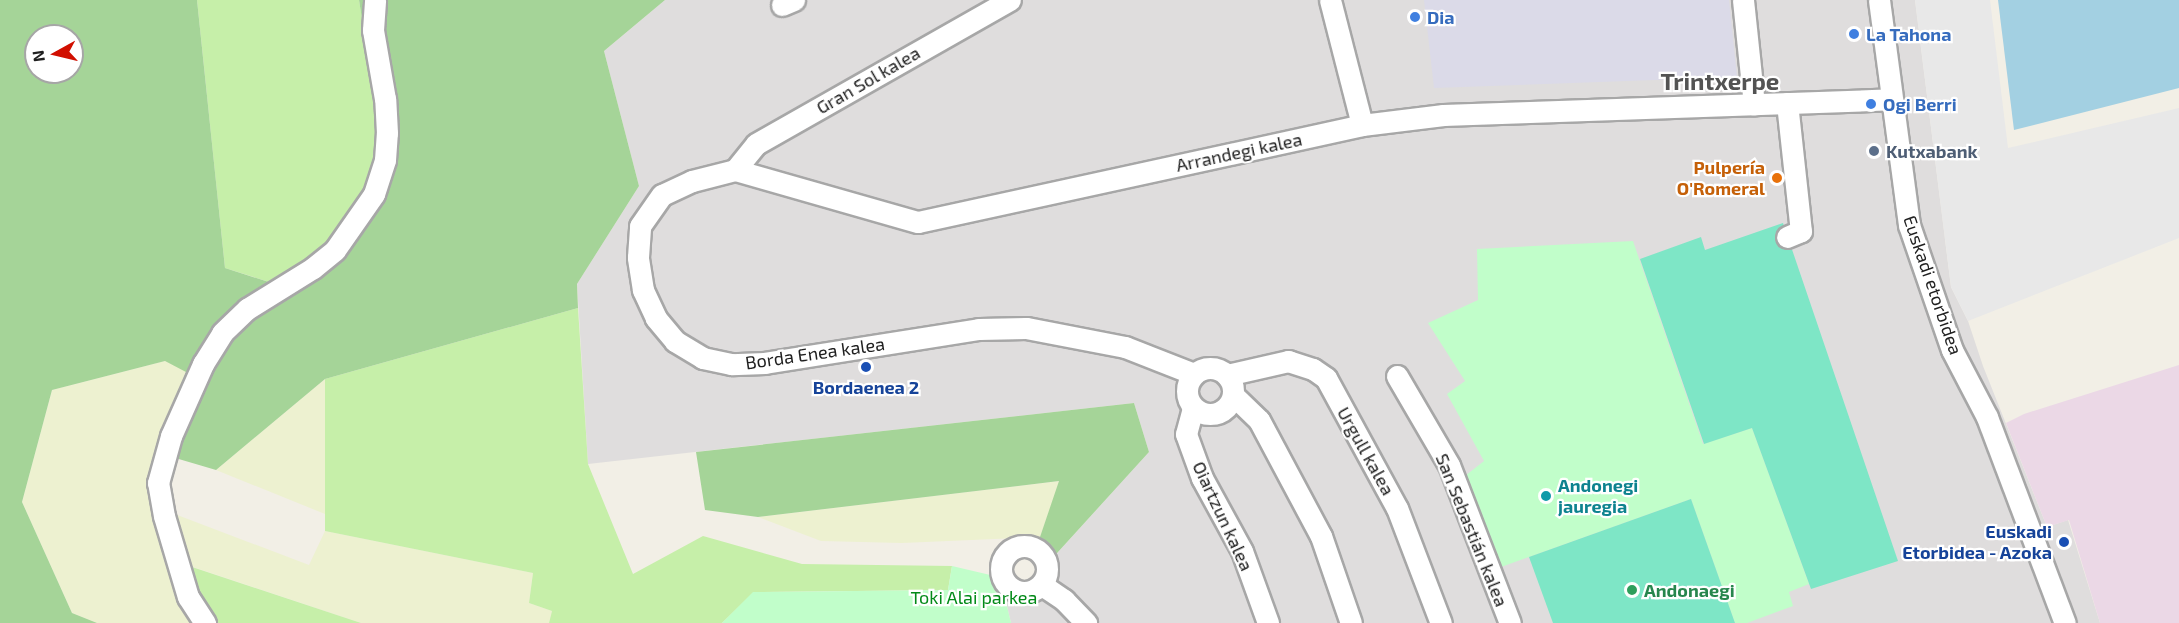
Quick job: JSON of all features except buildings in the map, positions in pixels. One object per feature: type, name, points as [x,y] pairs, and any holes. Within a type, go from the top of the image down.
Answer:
[{"type":"street","points":[[205,623],[188,597],[164,516],[158,483],[171,436],[203,364],[222,333],[248,309],[313,268],[335,250],[374,195],[385,160],[387,133],[385,99],[373,30],[375,0]]},
{"type":"street","name":"Gran Sol kalea","points":[[735,170],[756,144],[1010,0]]},
{"type":"street","points":[[1330,0],[1362,125]]},
{"type":"street","points":[[1743,0],[1754,104]]},
{"type":"street","name":"Euskadi etorbidea","points":[[1879,0],[1909,225],[1952,350],[1987,417],[2065,623]]},
{"type":"street","name":"Arrandegi kalea","points":[[735,170],[918,222],[1362,125],[1443,115],[1891,99]]},
{"type":"street","points":[[1787,103],[1801,231],[1787,237]]},
{"type":"street","name":"Borda Enea kalea","points":[[735,170],[692,181],[662,195],[640,226],[638,257],[643,290],[656,318],[675,341],[703,358],[731,364],[765,363],[979,329],[1026,328],[1125,347],[1194,374]]},
{"type":"street","points":[[1125,347],[1204,414],[1217,414],[1228,407],[1230,385]]},
{"type":"street","name":"Urgull kalea","points":[[1230,385],[1288,361],[1313,369],[1326,378],[1397,508],[1441,623]]},
{"type":"street","points":[[1190,402],[1187,384],[1194,374],[1211,368],[1230,385],[1259,420],[1321,536],[1352,623]]},
{"type":"street","name":"San Sebastián kalea","points":[[1397,376],[1449,465],[1510,623]]},
{"type":"street","name":"Oiartzun kalea","points":[[1190,402],[1186,434],[1202,478],[1242,551],[1268,623]]},
{"type":"street","points":[[1042,585],[1064,600],[1086,623]]},
{"type":"shaded area","points":[[665,0],[1915,0],[1951,287],[1968,321],[1983,366],[2047,527],[2068,520],[2100,623],[1011,623],[1006,602],[1029,584],[1149,452],[1134,403],[588,464],[577,284],[639,186],[604,51]]},
{"type":"shaded area","points":[[1424,0],[1729,0],[1737,77],[1434,88]]},
{"type":"shaded area","points":[[1915,0],[1990,0],[2008,148],[2179,108],[2179,238],[1968,321],[1951,287]]},
{"type":"shaded area","points":[[2179,365],[2179,623],[2100,623],[2069,520],[2047,527],[2006,423],[2024,414]]},
{"type":"green space","points":[[0,0],[197,0],[225,268],[297,291],[348,246],[387,181],[359,0],[665,0],[604,51],[639,186],[577,284],[578,308],[325,379],[216,470],[155,452],[186,372],[165,361],[52,390],[22,502],[72,613],[97,623],[0,623]]},
{"type":"green space","points":[[197,0],[359,0],[387,181],[348,246],[298,291],[225,268]]},
{"type":"green space","points":[[1783,223],[1898,561],[1811,589],[1752,428],[1704,444],[1640,259],[1701,237],[1705,250]]},
{"type":"green space","points":[[1633,241],[1703,444],[1752,428],[1809,584],[1789,592],[1793,606],[1747,623],[1735,623],[1691,499],[1490,571],[1456,483],[1484,461],[1447,394],[1465,381],[1428,323],[1478,300],[1477,249]]},
{"type":"green space","points":[[578,308],[588,464],[633,574],[703,536],[802,564],[952,566],[948,590],[754,592],[722,623],[549,623],[552,611],[529,603],[533,573],[325,531],[325,379]]},
{"type":"green space","points":[[165,361],[186,371],[146,482],[172,513],[309,565],[325,531],[533,573],[529,603],[552,611],[549,623],[361,623],[166,558],[198,623],[97,623],[72,613],[22,502],[52,390]]},
{"type":"green space","points":[[325,379],[325,514],[216,470]]},
{"type":"green space","points":[[1134,403],[1149,452],[1048,563],[1040,537],[1059,481],[758,517],[705,510],[696,452]]},
{"type":"green space","points":[[1060,481],[1040,537],[902,543],[821,541],[758,517]]},
{"type":"green space","name":"Andonaegi","points":[[1691,499],[1735,623],[1553,623],[1529,557]]},
{"type":"green space","points":[[165,558],[361,623],[198,623]]},
{"type":"green space","name":"Toki Alai parkea","points":[[952,566],[1029,584],[1006,602],[1011,623],[722,623],[753,592],[948,590]]},
{"type":"water","points":[[1998,0],[2179,0],[2179,88],[2014,130]]},
{"type":"place","name":"Dia","points":[[1415,17]]},
{"type":"place","name":"La Tahona","points":[[1854,34]]},
{"type":"place","name":"Ogi Berri","points":[[1871,104]]},
{"type":"place","name":"Kutxabank","points":[[1874,151]]},
{"type":"place","name":"Pulpería O'Romeral","points":[[1777,178]]},
{"type":"place","name":"Bordaenea 2","points":[[866,367]]},
{"type":"place","name":"Andonegi jauregia","points":[[1546,496]]},
{"type":"place","name":"Euskadi Etorbidea - Azoka","points":[[2064,542]]},
{"type":"place","name":"Andonaegi","points":[[1632,590]]},
{"type":"district","name":"Trintxerpe","points":[[1720,81]]}]
